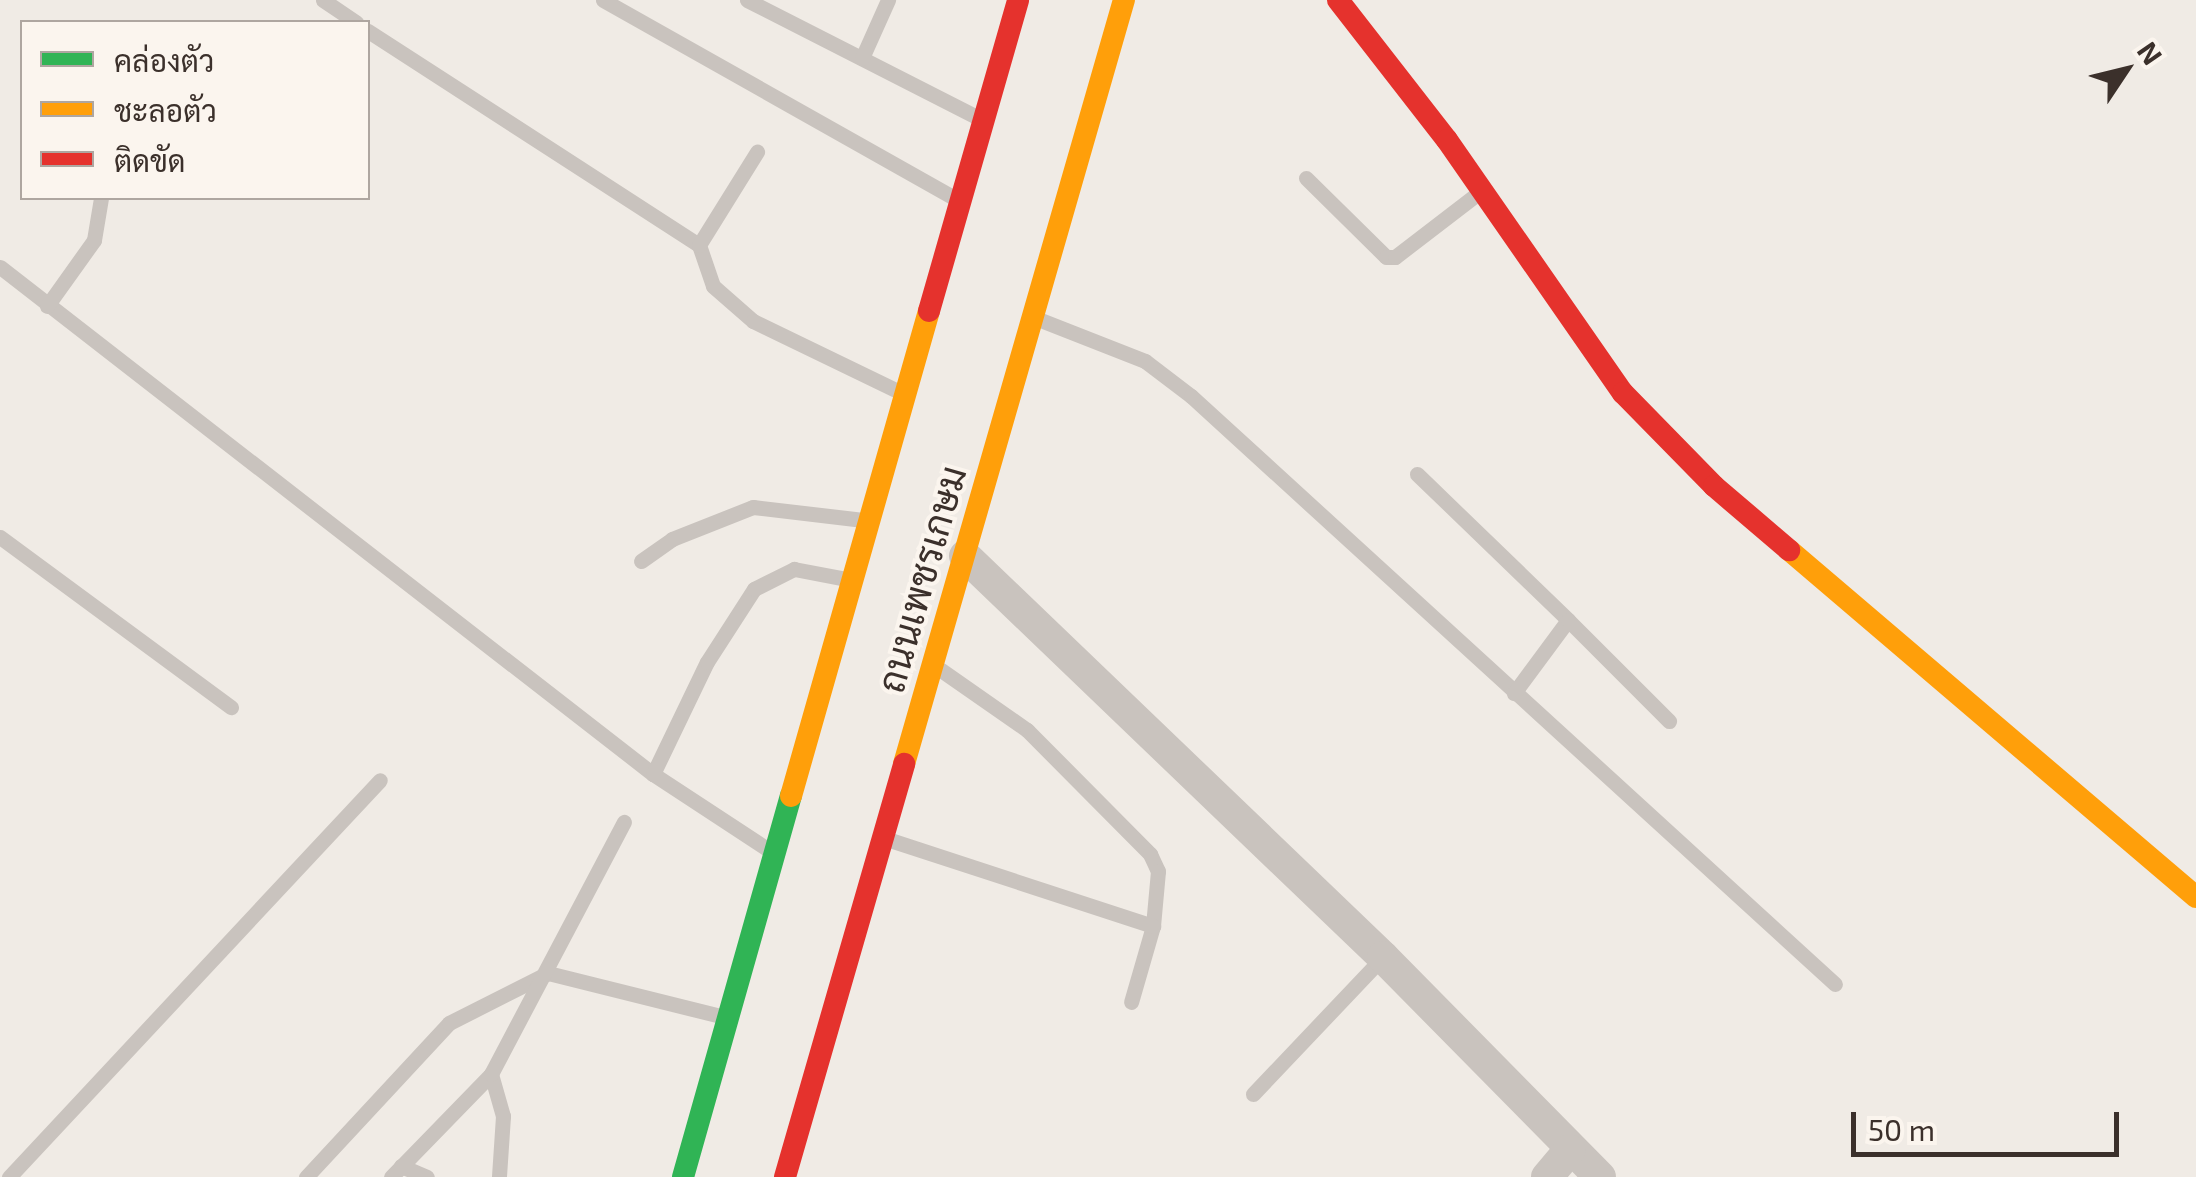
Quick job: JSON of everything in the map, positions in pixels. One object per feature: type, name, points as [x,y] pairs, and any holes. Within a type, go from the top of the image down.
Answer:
[{"type":"main road","name":"ถนนเพชรเกษม","points":[[683,1177],[1018,0]]},
{"type":"main road","name":"ถนนเพชรเกษม","points":[[784,1177],[886,839],[1030,316],[1124,0]]},
{"type":"main road","points":[[1347,4],[1622,393],[1714,486],[2196,897]]},
{"type":"street","points":[[964,556],[1383,956],[1600,1177]]},
{"type":"street","points":[[1547,1177],[1570,1150]]},
{"type":"lane","points":[[323,0],[353,20]]},
{"type":"lane","points":[[603,0],[958,200]]},
{"type":"lane","points":[[747,0],[983,119]]},
{"type":"lane","points":[[862,58],[888,0]]},
{"type":"lane","points":[[370,32],[699,245],[713,286],[753,322],[904,394]]},
{"type":"lane","points":[[699,245],[757,152]]},
{"type":"lane","points":[[1306,178],[1386,258],[1396,257],[1482,190]]},
{"type":"lane","points":[[47,306],[94,240],[102,200]]},
{"type":"lane","points":[[0,267],[654,774],[777,856]]},
{"type":"lane","points":[[1030,316],[1145,361],[1192,396],[1835,984]]},
{"type":"lane","points":[[1417,474],[1669,721]]},
{"type":"lane","points":[[641,561],[672,538],[752,507],[868,520]]},
{"type":"lane","points":[[0,537],[231,707]]},
{"type":"lane","points":[[654,774],[706,662],[754,590],[794,569],[853,580]]},
{"type":"lane","points":[[1514,693],[1568,620]]},
{"type":"lane","points":[[933,666],[1027,730],[1138,839],[1158,871],[1153,926],[1131,1002]]},
{"type":"lane","points":[[9,1177],[380,780]]},
{"type":"lane","points":[[396,1172],[491,1074],[548,973],[624,822]]},
{"type":"lane","points":[[886,839],[1153,926]]},
{"type":"lane","points":[[1253,1094],[1383,956]]},
{"type":"lane","points":[[306,1177],[450,1023],[548,973],[730,1018]]},
{"type":"lane","points":[[491,1074],[503,1116],[498,1177]]},
{"type":"lane","points":[[396,1172],[428,1177]]},
{"type":"traffic: fast","points":[[683,1177],[791,796]]},
{"type":"traffic: slow","points":[[904,764],[1124,0]]},
{"type":"traffic: slow","points":[[791,796],[929,311]]},
{"type":"traffic: slow","points":[[1789,550],[2196,897]]},
{"type":"traffic: jam","points":[[929,311],[1018,0]]},
{"type":"traffic: jam","points":[[1338,0],[1447,140],[1623,393],[1714,486],[1789,550]]},
{"type":"traffic: jam","points":[[785,1177],[904,764]]}]
